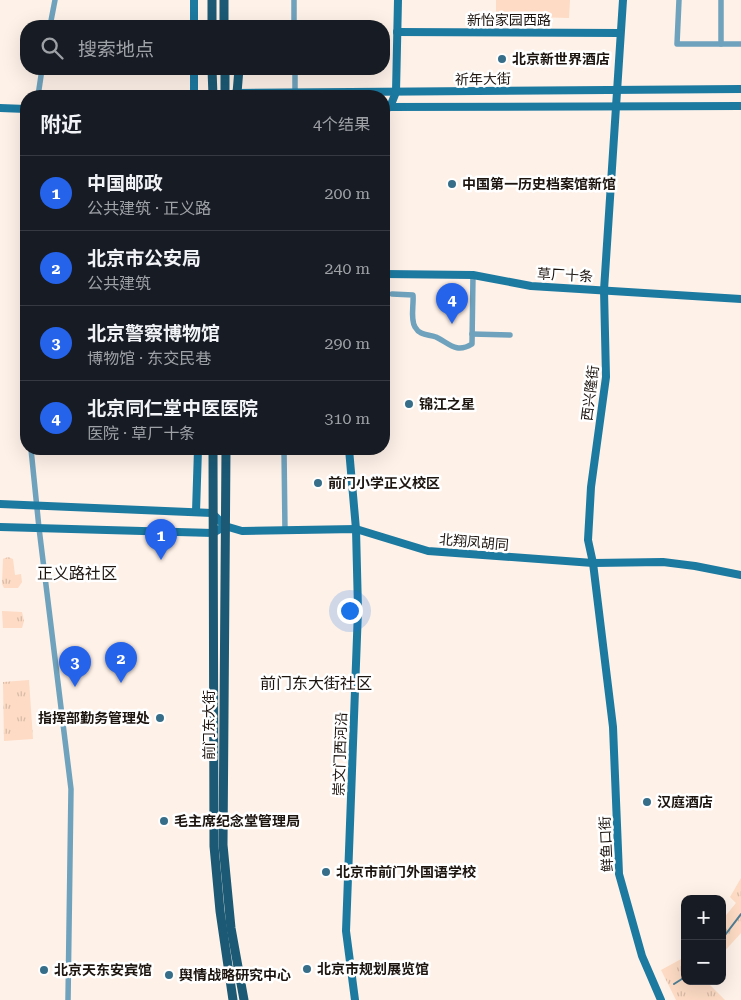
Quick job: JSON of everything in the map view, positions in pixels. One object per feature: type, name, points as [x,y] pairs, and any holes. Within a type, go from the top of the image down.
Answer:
[{"type":"main road","points":[[212,0],[212,20]]},
{"type":"main road","points":[[224,0],[224,20]]},
{"type":"main road","points":[[212,75],[213,90]]},
{"type":"main road","points":[[224,75],[224,90]]},
{"type":"main road","points":[[237,90],[239,75]]},
{"type":"main road","name":"前门东大街","points":[[213,455],[215,863],[233,1000]]},
{"type":"main road","name":"前门东大街","points":[[226,455],[223,844],[231,928],[244,1000]]},
{"type":"street","points":[[51,20],[55,0]]},
{"type":"street","points":[[194,0],[194,20]]},
{"type":"street","points":[[294,0],[294,20]]},
{"type":"street","points":[[390,102],[396,92],[398,0]]},
{"type":"street","name":"西兴隆街","points":[[607,680],[593,563],[588,540],[592,482],[606,377],[604,290],[623,0]]},
{"type":"street","points":[[679,0],[677,44],[741,44]]},
{"type":"street","points":[[721,44],[722,0]]},
{"type":"street","name":"新怡家园西路","points":[[397,32],[620,33]]},
{"type":"street","points":[[39,90],[41,75]]},
{"type":"street","points":[[194,75],[194,90]]},
{"type":"street","points":[[295,75],[296,90]]},
{"type":"street","name":"祈年大街","points":[[390,92],[741,89]]},
{"type":"street","name":"祈年大街","points":[[390,107],[741,106]]},
{"type":"street","points":[[0,108],[20,109]]},
{"type":"street","name":"草厂十条","points":[[390,274],[473,275],[531,286],[741,299]]},
{"type":"street","points":[[392,294],[414,295],[414,323],[423,334],[437,338],[447,345],[464,348],[472,344],[473,275]]},
{"type":"street","points":[[472,334],[510,335]]},
{"type":"street","points":[[32,455],[71,789],[68,1000]]},
{"type":"street","points":[[196,512],[198,455]]},
{"type":"street","points":[[198,461],[202,455]]},
{"type":"street","points":[[284,455],[285,531]]},
{"type":"street","name":"崇文门西河沿","points":[[350,455],[356,529],[358,610],[346,931],[354,1000]]},
{"type":"street","points":[[0,504],[212,513],[225,526],[213,533],[0,527]]},
{"type":"street","name":"北翔凤胡同","points":[[225,526],[242,531],[356,529],[428,551],[593,563],[663,562],[695,566],[741,576]]},
{"type":"street","name":"鲜鱼口街","points":[[607,680],[615,749],[619,874],[642,956],[661,1000]]},
{"type":"green space","points":[[496,0],[570,0],[569,18],[496,16]]},
{"type":"green space","points":[[8,557],[13,559],[15,575],[21,574],[22,582],[18,588],[4,588],[2,584],[3,559]]},
{"type":"green space","points":[[2,611],[22,612],[24,621],[22,628],[3,628]]},
{"type":"green space","points":[[29,680],[33,739],[4,741],[3,682]]},
{"type":"green space","points":[[741,878],[741,933],[726,950],[726,915],[736,903],[730,897]]},
{"type":"green space","points":[[681,959],[681,985],[710,985],[725,1000],[676,1000],[661,970]]},
{"type":"waterway","points":[[726,934],[741,914]]},
{"type":"waterway","points":[[674,984],[681,980]]},
{"type":"place","name":"北京新世界酒店","points":[[502,59]]},
{"type":"place","name":"中国第一历史档案馆新馆","points":[[452,184]]},
{"type":"place","name":"北京同仁堂中医医院","points":[[452,324]]},
{"type":"place","name":"锦江之星","points":[[409,404]]},
{"type":"place","name":"前门小学正义校区","points":[[318,483]]},
{"type":"place","name":"中国邮政","points":[[161,560]]},
{"type":"place","name":"北京市公安局","points":[[121,683]]},
{"type":"place","name":"北京警察博物馆","points":[[75,687]]},
{"type":"place","name":"指挥部勤务管理处","points":[[160,718]]},
{"type":"place","name":"汉庭酒店","points":[[647,802]]},
{"type":"place","name":"毛主席纪念堂管理局","points":[[164,821]]},
{"type":"place","name":"北京市前门外国语学校","points":[[326,872]]},
{"type":"place","name":"北京市规划展览馆","points":[[307,969]]},
{"type":"place","name":"北京天东安宾馆","points":[[44,970]]},
{"type":"place","name":"舆情战略研究中心","points":[[169,975]]},
{"type":"district","name":"正义路社区","points":[[77,573]]},
{"type":"district","name":"前门东大街社区","points":[[316,683]]}]
